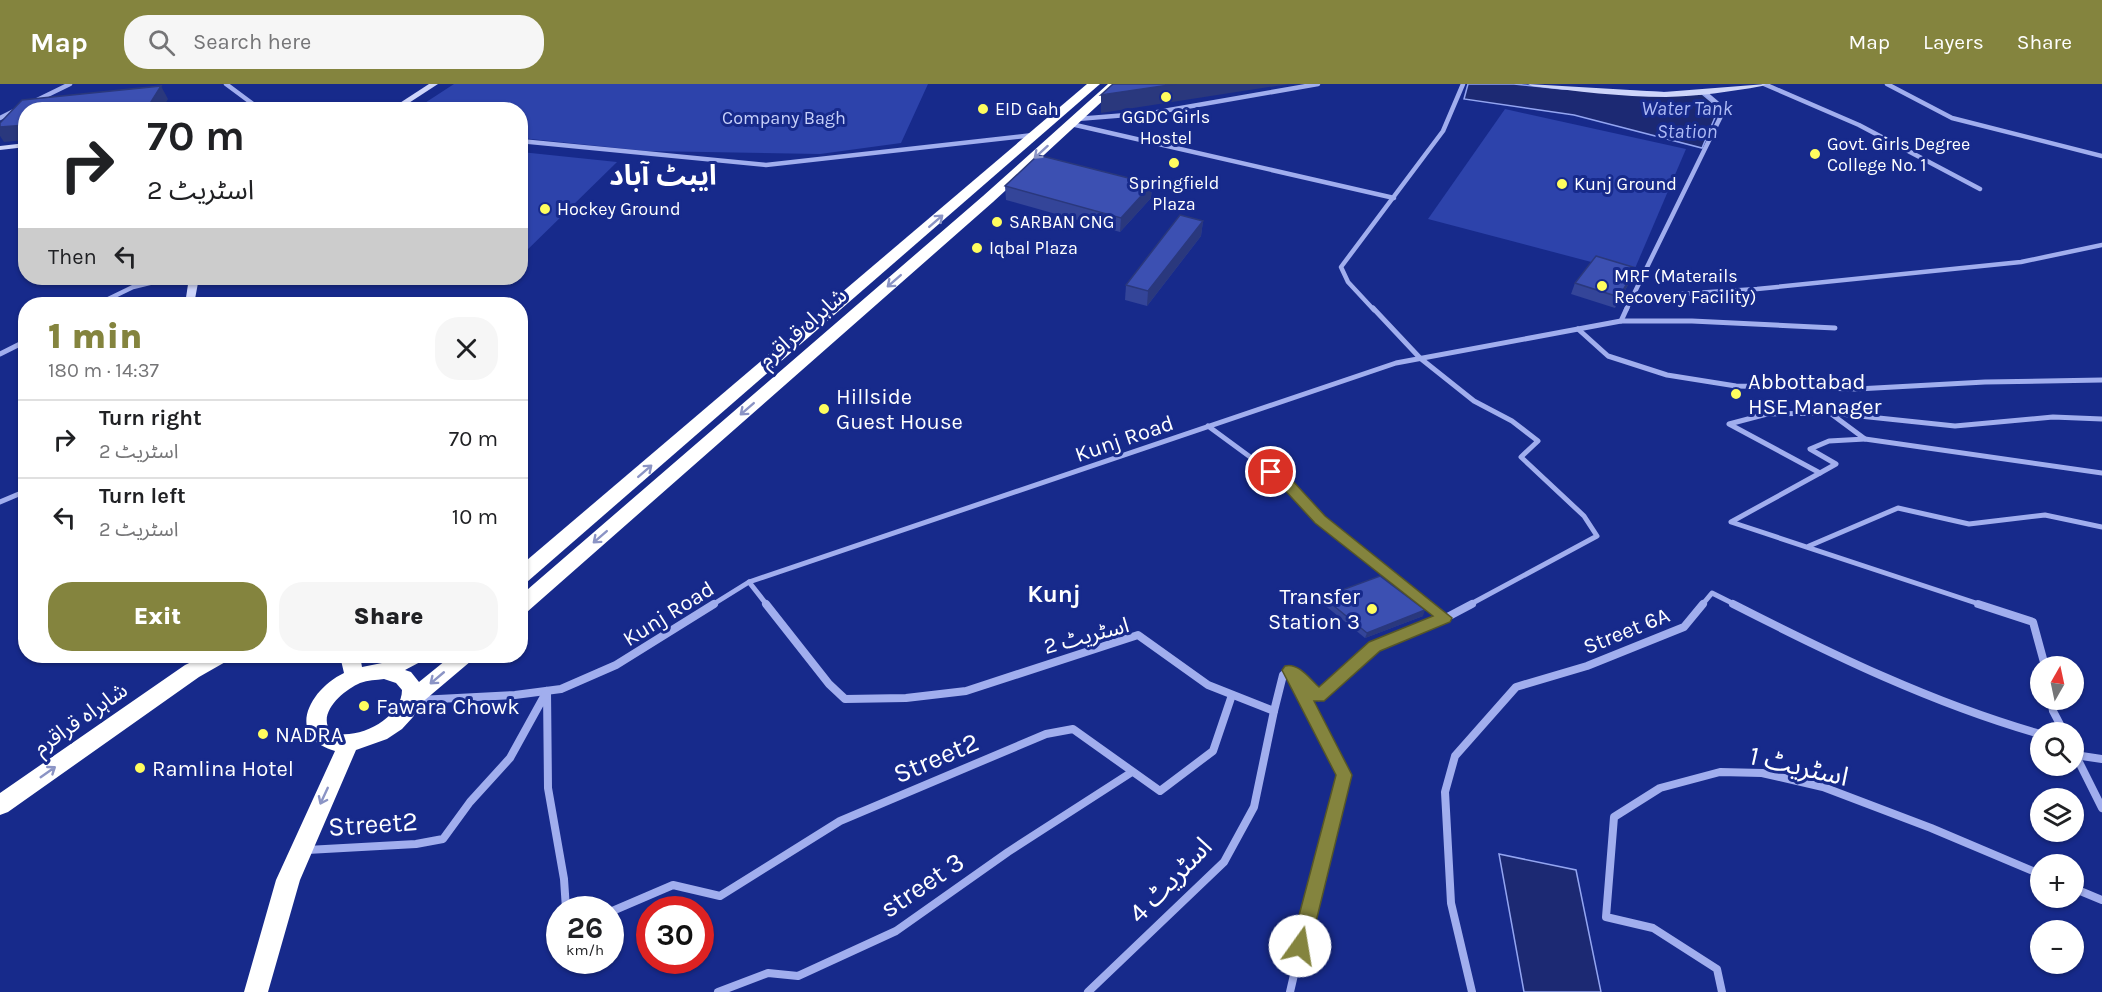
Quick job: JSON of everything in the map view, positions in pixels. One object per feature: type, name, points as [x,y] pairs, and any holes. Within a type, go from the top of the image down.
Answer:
[{"type":"highway","name":"شاہراہ قراقرم","points":[[528,570],[1094,84]]},
{"type":"highway","name":"شاہراہ قراقرم","points":[[528,600],[1115,84]]},
{"type":"highway","name":"شاہراہ قراقرم","points":[[0,805],[192,671],[207,663]]},
{"type":"highway","points":[[352,663],[355,677]]},
{"type":"highway","points":[[401,663],[385,671],[355,677],[328,694],[319,706],[315,718],[316,729],[322,737],[334,742],[349,743],[381,734],[400,718],[411,700],[456,663]]},
{"type":"highway","points":[[385,671],[398,674],[407,680],[412,689],[411,700]]},
{"type":"highway","points":[[256,992],[273,941],[288,879],[349,743]]},
{"type":"main road","points":[[405,102],[434,84]]},
{"type":"main road","points":[[1532,84],[1635,93],[1705,93],[1763,84]]},
{"type":"main road","points":[[0,148],[18,146]]},
{"type":"main road","points":[[0,156],[18,154]]},
{"type":"street","points":[[33,102],[70,84]]},
{"type":"street","points":[[226,84],[250,102]]},
{"type":"street","points":[[1074,122],[1152,112],[1318,84]]},
{"type":"street","points":[[1290,670],[1318,697],[1374,646],[1444,618],[1597,536],[1584,516],[1521,457],[1538,441],[1512,421],[1474,401],[1420,358],[1348,282],[1341,267],[1443,131],[1463,84]]},
{"type":"street","points":[[1763,84],[1859,125],[1980,189]]},
{"type":"street","points":[[1887,84],[1952,118],[2102,156]]},
{"type":"street","points":[[1621,321],[1721,116],[1718,104],[1705,93]]},
{"type":"street","points":[[0,118],[18,109]]},
{"type":"street","points":[[1074,122],[1394,198]]},
{"type":"street","points":[[528,142],[766,165],[1037,135]]},
{"type":"street","points":[[1633,297],[1757,289],[2021,262],[2102,245]]},
{"type":"street","points":[[112,297],[141,285]]},
{"type":"street","name":"Kunj Road","points":[[411,700],[515,695],[561,689],[616,664],[748,582],[1396,363],[1621,321],[1692,321],[1835,328]]},
{"type":"street","points":[[1578,329],[1608,356],[1667,375],[1736,386],[1857,389],[1984,382],[2102,380]]},
{"type":"street","points":[[0,354],[18,345]]},
{"type":"street","points":[[1830,413],[1865,439]]},
{"type":"street","points":[[1821,473],[1729,424],[1767,414],[1830,413],[1955,426],[2053,417],[2102,419]]},
{"type":"street","points":[[1208,426],[1287,484],[1320,520],[1444,618]]},
{"type":"street","points":[[2042,656],[2033,622],[1731,522],[1836,464],[1810,449],[1828,441],[1865,439],[2102,473]]},
{"type":"street","points":[[0,502],[18,494]]},
{"type":"street","points":[[1808,546],[1898,508],[1970,524],[2045,515],[2102,526]]},
{"type":"street","name":"اسٹریٹ 2","points":[[748,582],[829,684],[845,699],[906,698],[966,691],[1138,635],[1208,685],[1274,711]]},
{"type":"street","name":"Street 6A","points":[[1472,992],[1451,903],[1445,792],[1455,756],[1516,687],[1587,666],[1684,627],[1712,593],[1880,676],[1999,724],[2030,732]]},
{"type":"street","points":[[1274,711],[1283,675],[1290,670]]},
{"type":"street","points":[[1290,670],[1344,775],[1317,876],[1290,992]]},
{"type":"street","points":[[547,691],[548,788],[565,896]]},
{"type":"street","name":"Street2","points":[[301,850],[416,844],[443,839],[470,802],[510,758],[547,691]]},
{"type":"street","name":"Street2","points":[[624,906],[673,885],[720,896],[840,821],[1046,734],[1073,729],[1160,791],[1213,751],[1232,695]]},
{"type":"street","name":"اسٹریٹ 4","points":[[1088,992],[1224,862],[1254,807],[1274,711]]},
{"type":"street","points":[[2084,754],[2102,759]]},
{"type":"street","name":"street 3","points":[[718,992],[768,973],[798,976],[897,931],[1008,852],[1132,772]]},
{"type":"street","name":"اسٹریٹ 1","points":[[1722,992],[1718,969],[1653,928],[1605,916],[1614,817],[1660,788],[1720,772],[1762,773],[1823,788],[1931,828],[2030,870]]},
{"type":"street","points":[[2084,772],[2102,808]]},
{"type":"street","points":[[2084,893],[2102,900]]},
{"type":"green space","name":"Company Bagh","points":[[454,84],[928,84],[901,143],[820,154],[646,151],[528,139],[528,102],[426,102]]},
{"type":"green space","name":"Kunj Ground","points":[[1505,109],[1686,149],[1633,273],[1428,219]]},
{"type":"green space","name":"Hockey Ground","points":[[528,153],[617,162],[528,249]]},
{"type":"water","name":"Water Tank Station","points":[[1468,84],[1514,84],[1562,89],[1702,94],[1714,104],[1716,115],[1702,148],[1574,115],[1464,99]]},
{"type":"water","points":[[1499,854],[1576,870],[1601,992],[1524,992]]},
{"type":"building","points":[[1113,84],[1176,84],[1101,95]]},
{"type":"building","points":[[161,86],[151,102],[20,102]]},
{"type":"building","points":[[18,104],[18,126],[0,127],[0,123]]},
{"type":"building","points":[[1038,155],[1152,184],[1121,218],[1005,186]]},
{"type":"building","points":[[1180,215],[1203,221],[1148,291],[1126,285]]},
{"type":"building","name":"MRF (Materails Recovery Facility)","points":[[1596,256],[1636,268],[1619,297],[1575,283]]},
{"type":"building","name":"Transfer Station 3","points":[[1380,576],[1425,610],[1367,633],[1323,597]]},
{"type":"place","name":"GGDC Girls Hostel","points":[[1166,97]]},
{"type":"place","name":"EID Gah","points":[[983,109]]},
{"type":"place","name":"Govt. Girls Degree College No. 1","points":[[1815,154]]},
{"type":"place","name":"Springfield Plaza","points":[[1174,163]]},
{"type":"place","name":"Kunj Ground","points":[[1562,184]]},
{"type":"place","name":"Hockey Ground","points":[[545,209]]},
{"type":"place","name":"SARBAN CNG","points":[[997,222]]},
{"type":"place","name":"Iqbal Plaza","points":[[977,248]]},
{"type":"place","name":"MRF (Materails Recovery Facility)","points":[[1602,286]]},
{"type":"place","name":"Abbottabad HSE Manager","points":[[1736,394]]},
{"type":"place","name":"Hillside Guest House","points":[[824,409]]},
{"type":"place","name":"Transfer Station 3","points":[[1372,609]]},
{"type":"place","name":"Fawara Chowk","points":[[364,706]]},
{"type":"place","name":"NADRA","points":[[263,734]]},
{"type":"place","name":"Ramlina Hotel","points":[[140,768]]},
{"type":"district","name":"ایبٹ آباد","points":[[663,175]]},
{"type":"district","name":"Kunj","points":[[1054,594]]},
{"type":"route","points":[[1271,472],[1287,484],[1320,520],[1444,618],[1374,646],[1318,697],[1290,670],[1344,775],[1300,946]]}]
